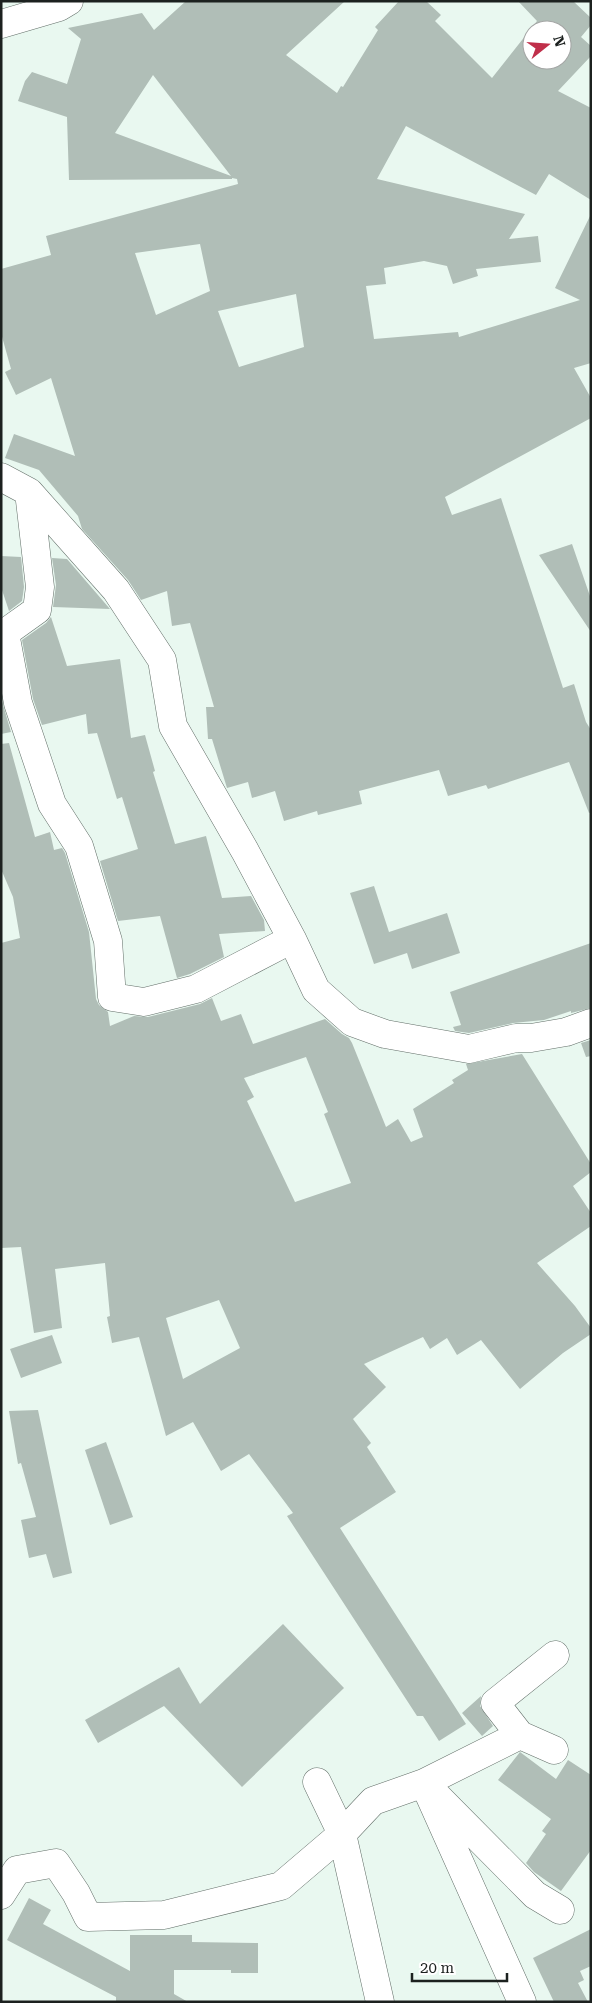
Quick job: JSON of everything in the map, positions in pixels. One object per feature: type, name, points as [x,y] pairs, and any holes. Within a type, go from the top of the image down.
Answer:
[{"type":"street","points":[[1,24],[59,7],[69,1]]},
{"type":"street","points":[[1,477],[29,492],[116,590],[162,660],[173,726],[245,851],[292,939],[316,990],[352,1022],[385,1034],[469,1049],[516,1038],[532,1038],[566,1032],[591,1023]]},
{"type":"street","points":[[29,492],[40,586],[37,610],[4,633],[18,703],[52,804],[79,846],[108,942],[112,997],[144,1002],[196,989],[292,939]]},
{"type":"street","points":[[554,1750],[520,1735],[495,1703],[555,1655]]},
{"type":"street","points":[[1,1895],[17,1870],[56,1863],[76,1893],[88,1917],[164,1915],[282,1886],[342,1834],[373,1801],[424,1783],[520,1735]]},
{"type":"street","points":[[316,1782],[342,1834],[380,2002]]},
{"type":"street","points":[[424,1783],[535,1895],[560,1910]]},
{"type":"street","points":[[424,1783],[522,2002]]},
{"type":"building","points":[[186,1],[345,1],[286,55],[337,93],[341,86],[343,87],[378,30],[375,27],[399,1],[426,1],[441,15],[435,21],[492,78],[522,40],[522,70],[572,70],[572,20],[536,20],[518,1],[573,1],[591,18],[591,25],[581,37],[591,46],[591,56],[558,91],[591,108],[591,200],[549,174],[536,195],[406,126],[377,179],[525,214],[509,239],[538,236],[541,262],[476,269],[478,276],[453,284],[447,266],[424,261],[384,268],[386,284],[366,286],[374,339],[458,332],[459,337],[580,300],[555,288],[591,214],[591,363],[574,368],[591,398],[591,418],[445,497],[452,515],[501,498],[563,688],[574,684],[586,722],[591,730],[591,812],[589,813],[569,762],[488,789],[486,785],[448,796],[439,770],[359,791],[362,804],[318,815],[317,811],[284,821],[275,791],[252,798],[248,782],[227,788],[212,739],[208,739],[206,707],[214,707],[190,623],[172,626],[167,591],[141,600],[128,580],[82,529],[78,516],[39,470],[5,458],[14,434],[75,456],[51,378],[16,395],[5,372],[11,369],[1,333],[1,269],[51,255],[46,236],[238,184],[237,179],[232,178],[69,180],[67,117],[18,101],[25,81],[32,72],[67,84],[81,39],[68,28],[142,13],[154,30]],"holes":[[[153,75],[231,176],[115,133]],[[200,244],[210,291],[156,315],[135,253]],[[296,294],[304,347],[239,367],[218,311]]]},
{"type":"building","points":[[572,544],[591,599],[591,632],[539,555]]},
{"type":"building","points":[[1,556],[21,557],[24,587],[22,601],[9,611],[1,587]]},
{"type":"building","points":[[52,558],[67,559],[110,609],[53,607],[56,585]]},
{"type":"building","points":[[51,617],[67,666],[120,659],[131,738],[145,735],[155,771],[153,772],[175,844],[206,836],[222,898],[251,896],[264,920],[265,931],[219,934],[224,957],[190,974],[177,978],[160,916],[118,921],[100,861],[138,849],[122,797],[117,799],[97,733],[88,734],[86,714],[42,725],[33,699],[22,640],[46,623]]},
{"type":"building","points":[[1,698],[11,732],[1,734]]},
{"type":"building","points":[[9,743],[35,837],[50,832],[54,850],[62,848],[65,853],[89,932],[96,999],[99,1005],[108,1012],[110,1026],[134,1016],[148,1017],[200,1004],[212,998],[221,1021],[241,1014],[253,1044],[325,1019],[349,1038],[352,1043],[386,1127],[398,1119],[411,1142],[423,1137],[413,1109],[454,1083],[452,1080],[468,1070],[466,1064],[522,1054],[591,1164],[591,1172],[573,1186],[591,1213],[591,1226],[537,1263],[575,1306],[591,1328],[591,1334],[563,1353],[520,1389],[481,1340],[457,1355],[447,1338],[430,1349],[423,1337],[364,1364],[386,1387],[353,1419],[371,1443],[367,1447],[396,1492],[340,1528],[466,1724],[439,1741],[423,1716],[417,1716],[287,1516],[293,1513],[249,1454],[221,1471],[193,1422],[166,1436],[139,1337],[112,1343],[107,1317],[110,1316],[105,1263],[55,1269],[62,1328],[34,1333],[21,1247],[1,1248],[1,943],[20,938],[13,897],[1,869],[1,744]],"holes":[[[306,1057],[328,1112],[324,1114],[351,1183],[295,1202],[247,1101],[254,1097],[244,1078]],[[219,1300],[240,1348],[183,1379],[166,1318]]]},
{"type":"building","points":[[374,886],[389,932],[447,913],[460,953],[412,969],[407,953],[374,964],[350,893]]},
{"type":"building","points":[[591,943],[591,1008],[571,1013],[571,1011],[544,1020],[513,1023],[469,1033],[455,1031],[453,1027],[461,1025],[450,992]]},
{"type":"building","points":[[591,1040],[591,1056],[586,1057],[581,1043]]},
{"type":"building","points":[[52,1335],[62,1363],[21,1378],[10,1349]]},
{"type":"building","points":[[38,1410],[72,1573],[53,1578],[46,1554],[29,1558],[21,1520],[36,1517],[21,1463],[18,1464],[9,1411]]},
{"type":"building","points":[[106,1442],[133,1517],[110,1525],[85,1450]]},
{"type":"building","points":[[283,1624],[344,1688],[242,1787],[164,1706],[98,1743],[85,1720],[179,1667],[200,1704]]},
{"type":"building","points":[[481,1696],[480,1706],[493,1726],[482,1736],[462,1713]]},
{"type":"building","points":[[520,1752],[556,1779],[568,1760],[591,1775],[591,1850],[561,1891],[534,1872],[526,1863],[546,1834],[542,1831],[551,1819],[498,1780]]},
{"type":"building","points":[[29,1898],[51,1910],[43,1924],[130,1971],[130,1935],[192,1935],[192,1942],[258,1943],[258,1973],[231,1973],[231,1970],[174,1970],[174,1994],[188,2002],[116,2002],[116,1997],[7,1940]]},
{"type":"building","points":[[591,1929],[591,1966],[580,1971],[584,1980],[578,1983],[588,2002],[554,2002],[533,1958]]}]
